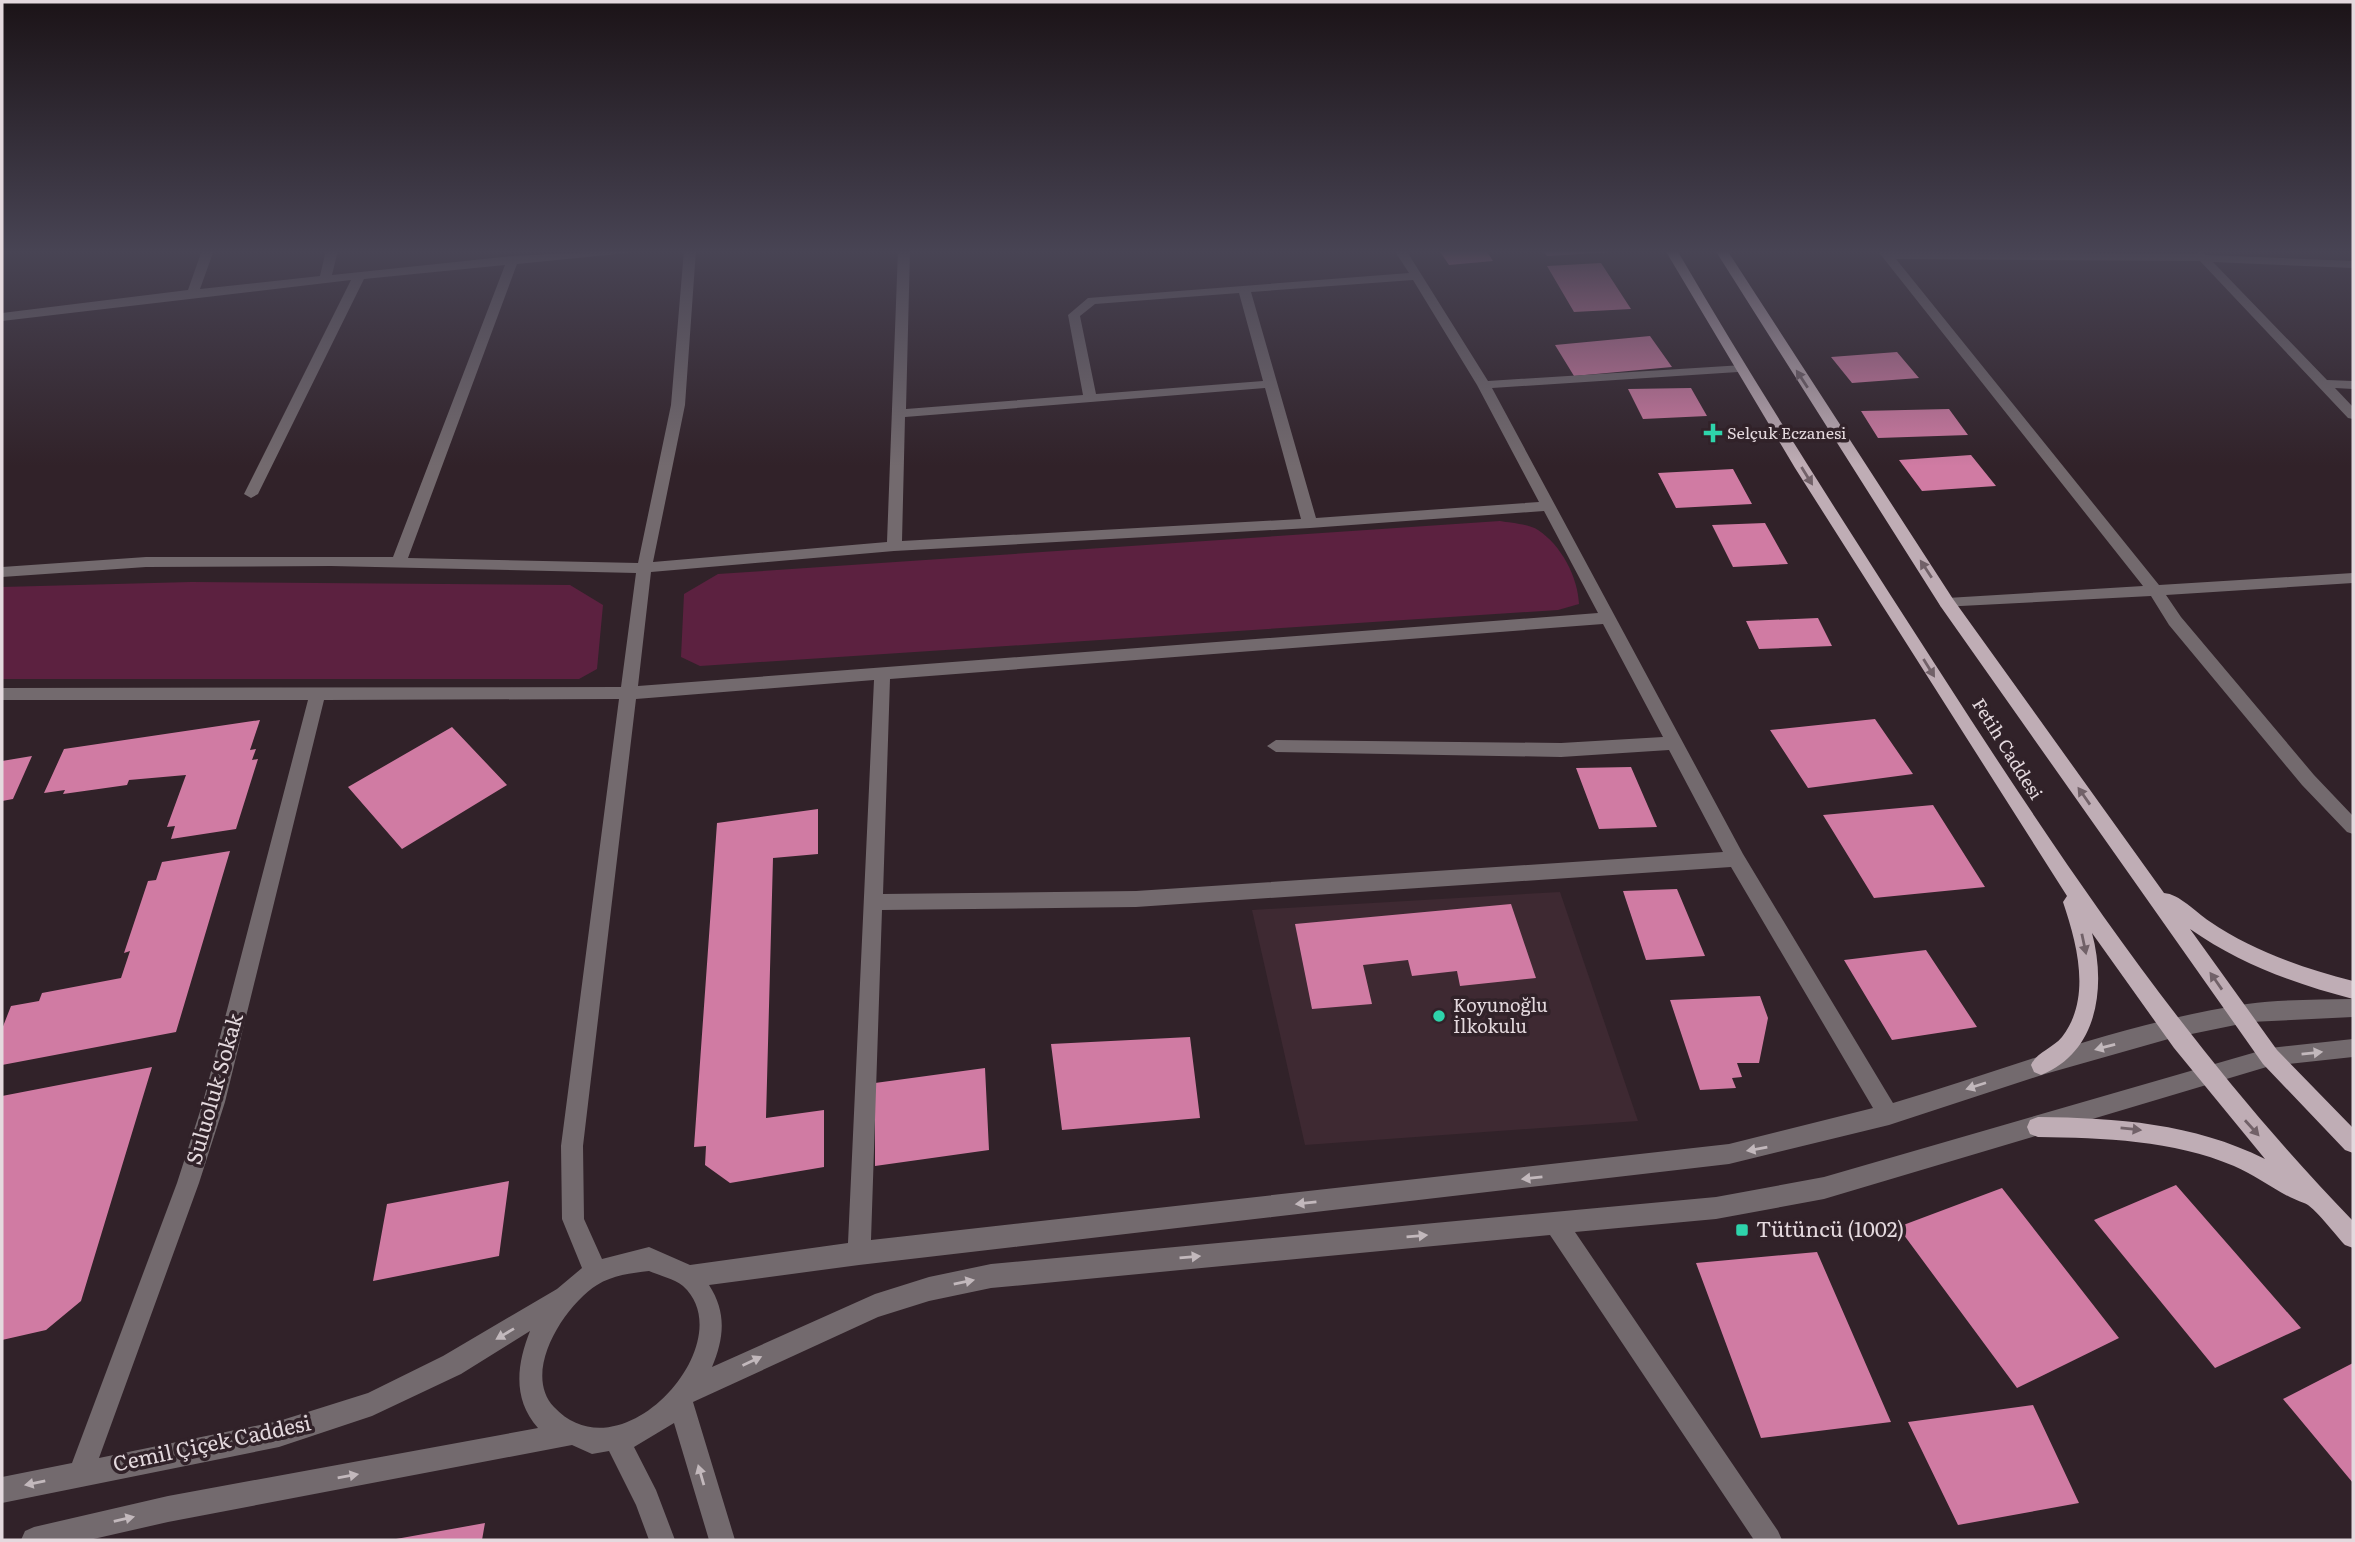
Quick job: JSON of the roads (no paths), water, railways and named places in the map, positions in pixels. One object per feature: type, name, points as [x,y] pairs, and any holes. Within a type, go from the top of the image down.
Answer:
[{"type":"main road","name":"Fetih Caddesi","points":[[1712,322],[1738,368],[2063,880],[2170,1030],[2207,1077],[2353,1237]]},
{"type":"main road","name":"Fetih Caddesi","points":[[1767,322],[1947,603],[2239,1014],[2270,1057],[2353,1143]]},
{"type":"main road","points":[[2131,862],[2156,891],[2195,924],[2242,953],[2305,978],[2353,990]]},
{"type":"main road","points":[[2040,1065],[2067,1046],[2082,1021],[2088,998],[2086,946],[2063,880]]},
{"type":"main road","points":[[2038,1127],[2110,1127],[2158,1132],[2204,1144],[2288,1182],[2329,1213]]},
{"type":"street","points":[[251,494],[336,322]]},
{"type":"street","points":[[398,564],[489,322]]},
{"type":"street","points":[[596,1272],[573,1219],[572,1146],[644,568],[678,405],[684,322]]},
{"type":"street","points":[[894,546],[904,322]]},
{"type":"street","points":[[1076,322],[1090,398]]},
{"type":"street","points":[[1253,322],[1310,523]]},
{"type":"street","points":[[1446,322],[1484,385],[1550,506],[1736,859],[1889,1115]]},
{"type":"street","points":[[1941,322],[2156,592],[2175,621],[2308,780],[2353,827]]},
{"type":"street","points":[[2264,322],[2353,415]]},
{"type":"street","points":[[1484,385],[1738,368]]},
{"type":"street","points":[[900,413],[1270,384]]},
{"type":"street","points":[[2323,384],[2353,385]]},
{"type":"street","points":[[2,572],[146,562],[644,568],[894,546],[1310,523],[1550,506]]},
{"type":"street","points":[[1947,603],[2353,578]]},
{"type":"street","points":[[2,694],[317,696],[630,693],[1609,618]]},
{"type":"street","points":[[859,1254],[883,674]]},
{"type":"street","name":"Suluoluk Sokak","points":[[81,1473],[188,1183],[214,1102],[317,696]]},
{"type":"street","points":[[1276,746],[1561,750],[1675,743]]},
{"type":"street","points":[[872,902],[1136,899],[1736,859]]},
{"type":"street","points":[[692,1276],[859,1254],[1729,1154],[1821,1135],[2040,1065],[2170,1030],[2239,1014],[2353,1008]]},
{"type":"street","points":[[722,1540],[685,1395],[704,1364],[711,1339],[712,1314],[705,1292],[692,1276],[673,1263],[649,1259],[622,1262],[596,1272],[563,1298],[546,1322],[535,1348],[531,1375],[535,1400],[547,1421],[566,1435],[590,1441],[617,1440],[644,1429],[685,1395],[875,1306],[929,1289],[991,1276],[1716,1208],[1771,1199],[1824,1188],[2270,1057],[2353,1048]]},
{"type":"street","points":[[1555,1223],[1769,1540]]},
{"type":"street","name":"Cemil Çiçek Caddesi","points":[[2,1490],[279,1434],[372,1404],[452,1365],[563,1298]]},
{"type":"street","points":[[34,1540],[168,1509],[566,1435]]},
{"type":"street","points":[[617,1440],[648,1499],[662,1540]]},
{"type":"place","name":"Selçuk Eczanesi","points":[[1713,433]]},
{"type":"place","name":"Koyunoğlu İlkokulu","points":[[1439,1016]]},
{"type":"place","name":"Tütüncü (1002)","points":[[1742,1230]]}]
